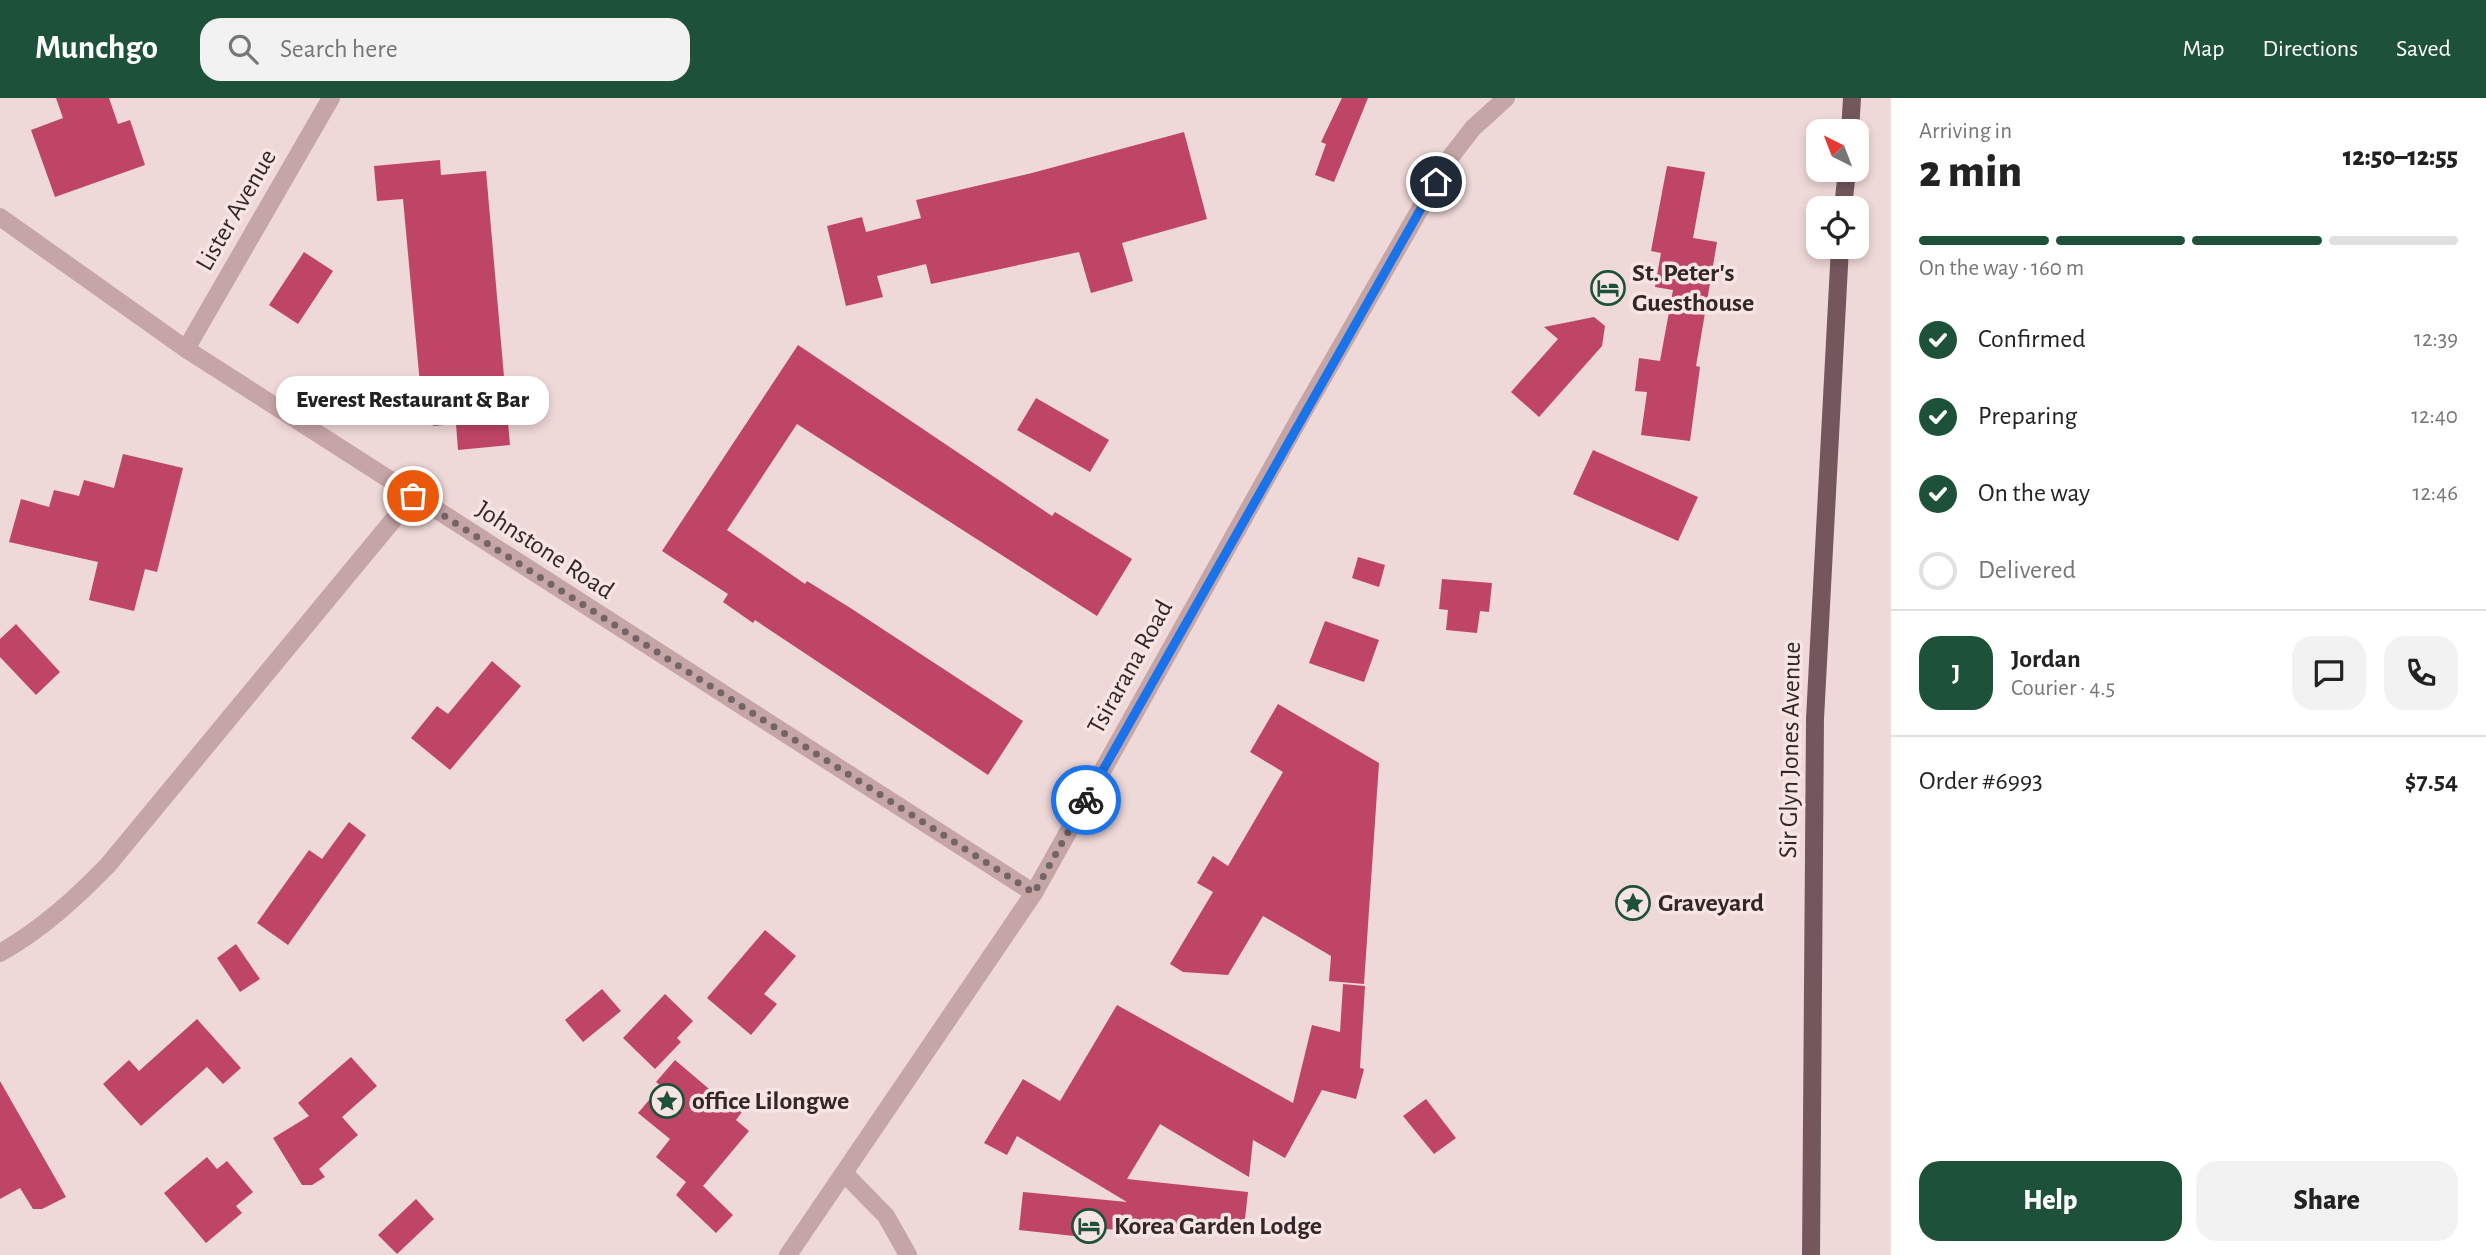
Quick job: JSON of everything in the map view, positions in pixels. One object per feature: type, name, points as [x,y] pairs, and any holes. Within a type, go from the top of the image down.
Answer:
[{"type":"main road","points":[[1851,119],[1853,98]]},
{"type":"main road","name":"Sir Glyn Jones Avenue","points":[[1811,1255],[1815,719],[1839,259]]},
{"type":"street","name":"Lister Avenue","points":[[186,349],[331,98]]},
{"type":"street","name":"Tsirarana Road","points":[[788,1255],[1034,893],[1302,414],[1449,159],[1473,128],[1506,98]]},
{"type":"street","name":"Johnstone Road","points":[[0,218],[186,349],[1034,893]]},
{"type":"street","points":[[0,953],[27,937],[71,904],[108,865],[413,496]]},
{"type":"street","points":[[844,1173],[886,1216],[908,1255]]},
{"type":"building","points":[[56,98],[109,98],[118,124],[130,120],[145,165],[55,197],[31,130],[63,118]]},
{"type":"building","points":[[1342,98],[1368,98],[1334,182],[1315,175],[1326,144],[1321,142]]},
{"type":"building","points":[[1184,132],[1207,219],[1122,243],[1133,281],[1091,293],[1079,252],[931,284],[926,264],[877,276],[883,297],[846,306],[827,226],[862,217],[866,232],[921,218],[916,200],[1032,173]]},
{"type":"building","points":[[440,160],[441,175],[486,171],[510,445],[458,450],[456,424],[433,426],[432,417],[423,417],[403,199],[377,201],[374,166]]},
{"type":"building","points":[[1667,166],[1705,172],[1693,238],[1717,242],[1696,366],[1700,367],[1690,441],[1641,435],[1647,392],[1635,391],[1639,358],[1660,361],[1673,290],[1655,287],[1661,253],[1651,251]]},
{"type":"building","points":[[304,252],[333,271],[298,324],[269,305]]},
{"type":"building","points":[[1594,317],[1605,326],[1602,346],[1539,417],[1511,392],[1558,339],[1544,327]]},
{"type":"building","points":[[798,345],[1052,516],[1055,512],[1132,559],[1097,616],[797,424],[727,530],[805,584],[807,581],[852,609],[1023,721],[988,775],[755,620],[753,623],[723,602],[728,594],[662,551]]},
{"type":"building","points":[[1036,398],[1109,440],[1090,472],[1017,430]]},
{"type":"building","points":[[1593,450],[1698,497],[1678,541],[1573,494]]},
{"type":"building","points":[[123,454],[183,468],[157,572],[145,569],[134,611],[89,600],[98,562],[9,542],[21,499],[49,507],[54,490],[79,496],[84,480],[114,488]]},
{"type":"building","points":[[1358,557],[1385,565],[1379,587],[1352,578]]},
{"type":"building","points":[[1442,579],[1492,583],[1489,612],[1480,611],[1477,633],[1446,630],[1448,610],[1439,609]]},
{"type":"building","points":[[1325,621],[1379,640],[1364,682],[1309,663]]},
{"type":"building","points":[[16,624],[60,672],[36,695],[0,657],[0,639]]},
{"type":"building","points":[[492,661],[521,686],[450,770],[411,738],[437,706],[448,714]]},
{"type":"building","points":[[1278,704],[1379,763],[1364,984],[1329,981],[1331,956],[1263,916],[1228,975],[1183,972],[1170,964],[1213,892],[1197,883],[1213,856],[1228,866],[1283,772],[1250,752]]},
{"type":"building","points":[[349,822],[366,835],[288,945],[257,923],[309,850],[322,859]]},
{"type":"building","points":[[765,930],[796,956],[764,994],[777,1004],[751,1035],[707,998]]},
{"type":"building","points":[[236,944],[260,979],[240,992],[217,958]]},
{"type":"building","points":[[1343,984],[1365,986],[1360,1068],[1364,1069],[1356,1099],[1322,1090],[1285,1158],[1253,1140],[1249,1177],[1160,1124],[1127,1179],[1248,1192],[1244,1228],[1212,1225],[1210,1236],[1075,1227],[1074,1236],[1019,1230],[1023,1192],[1127,1202],[1017,1136],[1007,1155],[984,1143],[1023,1079],[1060,1101],[1117,1005],[1293,1103],[1312,1025],[1340,1032]]},
{"type":"building","points":[[602,989],[621,1011],[583,1042],[565,1020]]},
{"type":"building","points":[[665,994],[693,1021],[677,1038],[681,1042],[655,1069],[623,1038]]},
{"type":"building","points":[[197,1019],[241,1068],[223,1084],[207,1067],[141,1126],[103,1084],[129,1060],[139,1071]]},
{"type":"building","points":[[351,1057],[377,1086],[342,1117],[358,1135],[319,1169],[325,1177],[312,1185],[302,1185],[273,1138],[309,1116],[298,1103]]},
{"type":"building","points":[[675,1060],[715,1094],[719,1088],[744,1109],[736,1120],[749,1131],[703,1186],[733,1215],[716,1233],[676,1195],[686,1182],[656,1157],[670,1139],[638,1113],[661,1086],[656,1082]]},
{"type":"building","points":[[0,1081],[66,1197],[42,1209],[33,1209],[20,1188],[0,1199]]},
{"type":"building","points":[[1426,1099],[1456,1138],[1434,1154],[1403,1116]]},
{"type":"building","points":[[207,1157],[217,1169],[227,1161],[253,1192],[236,1206],[242,1213],[206,1243],[164,1193]]},
{"type":"building","points":[[416,1199],[434,1219],[397,1254],[378,1235]]},
{"type":"way so far","points":[[413,496],[1034,893],[1086,800]]},
{"type":"place","name":"St. Peter's Guesthouse","points":[[1608,288]]},
{"type":"place","name":"Everest Restaurant & Bar","points":[[413,496]]},
{"type":"place","name":"Graveyard","points":[[1633,903]]},
{"type":"place","name":"office Lilongwe","points":[[667,1101]]},
{"type":"place","name":"Korea Garden Lodge","points":[[1089,1226]]},
{"type":"route","points":[[1086,800],[1302,414],[1436,182]]}]
